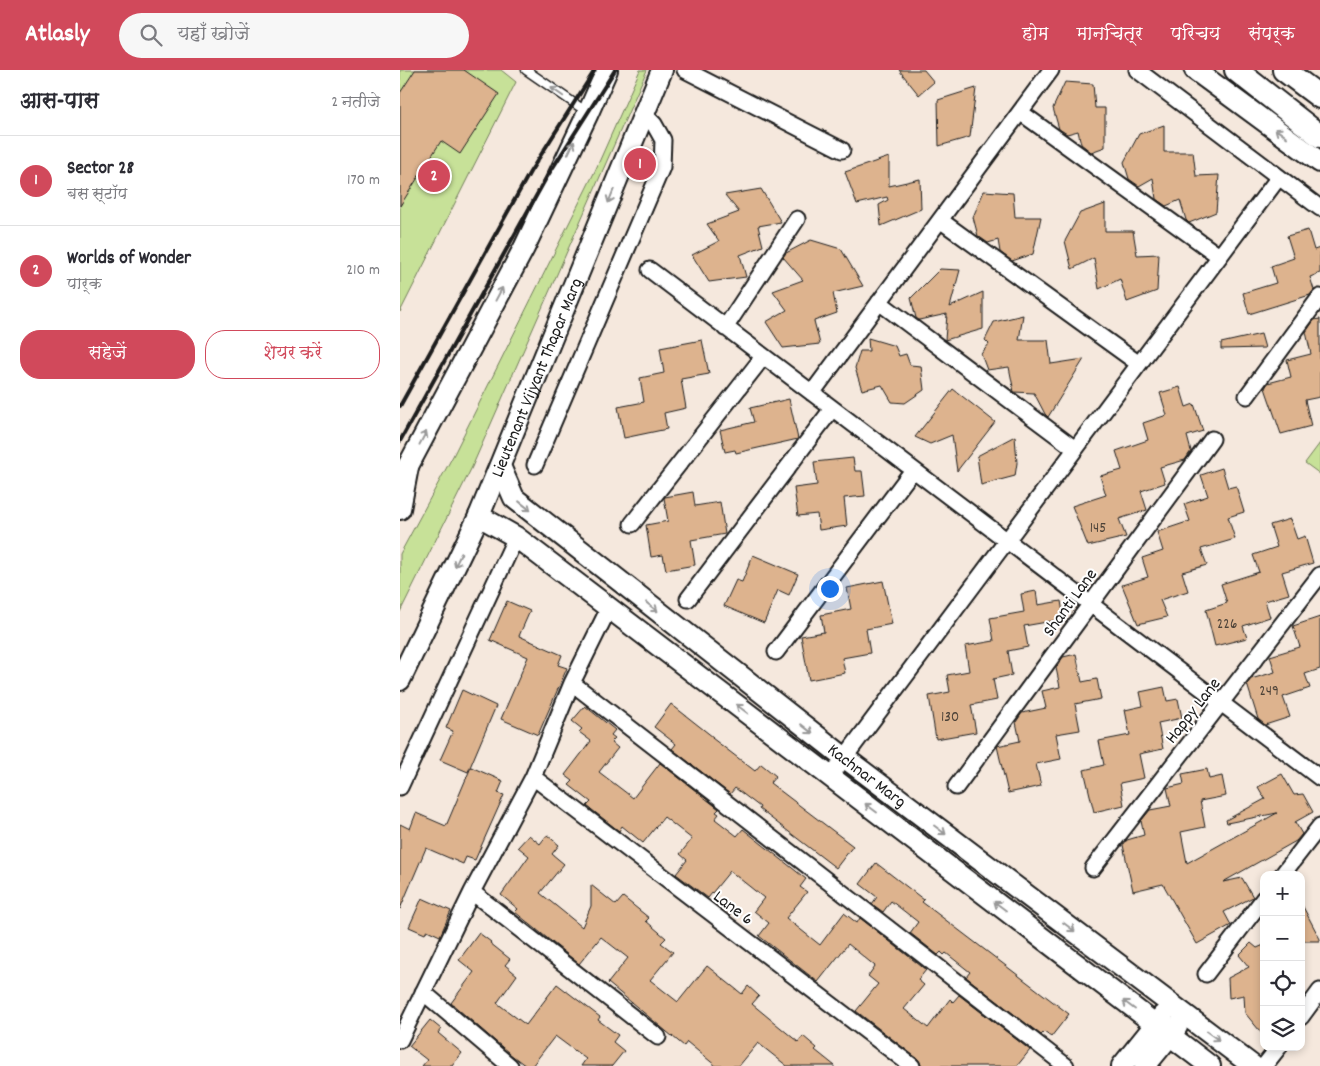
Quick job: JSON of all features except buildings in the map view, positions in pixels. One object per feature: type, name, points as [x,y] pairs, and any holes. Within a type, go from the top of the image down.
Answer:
[{"type":"main road","points":[[1236,70],[1320,136]]},
{"type":"main road","points":[[1284,70],[1320,97]]},
{"type":"street","points":[[400,509],[404,473],[524,248],[607,70]]},
{"type":"street","name":"Lieutenant Vijyant Thapar Marg","points":[[400,678],[479,516],[662,70]]},
{"type":"street","points":[[685,70],[842,150]]},
{"type":"street","points":[[812,393],[1052,70]]},
{"type":"street","points":[[1137,70],[1320,208]]},
{"type":"street","points":[[1195,70],[1320,162]]},
{"type":"street","points":[[1020,112],[1220,256]]},
{"type":"street","points":[[534,466],[662,167],[663,140],[654,124],[644,114]]},
{"type":"street","points":[[830,777],[1279,177]]},
{"type":"street","points":[[725,328],[797,219]]},
{"type":"street","points":[[940,220],[1139,364]]},
{"type":"street","points":[[650,270],[1320,778]]},
{"type":"street","points":[[1247,396],[1320,297]]},
{"type":"street","points":[[879,302],[1075,449]]},
{"type":"street","points":[[632,524],[763,357]]},
{"type":"street","points":[[688,599],[832,409]]},
{"type":"street","name":"Shanti Lane","points":[[956,787],[1212,440]]},
{"type":"street","name":"Kachnar Marg","points":[[500,466],[514,498],[845,758],[1253,1066]]},
{"type":"street","points":[[776,652],[914,470]]},
{"type":"street","name":"Kachnar Marg","points":[[479,516],[516,538],[1210,1066]]},
{"type":"street","points":[[400,787],[516,538]]},
{"type":"street","name":"Happy Lane","points":[[1093,868],[1320,575]]},
{"type":"street","points":[[400,1040],[472,892],[533,777],[572,683],[609,608]]},
{"type":"street","points":[[572,683],[1066,1066]]},
{"type":"street","name":"Lane 6","points":[[533,777],[912,1066]]},
{"type":"street","points":[[1285,871],[1320,826]]},
{"type":"street","points":[[472,892],[658,1037]]},
{"type":"street","points":[[1206,974],[1260,903]]},
{"type":"street","points":[[423,992],[510,1066]]},
{"type":"street","points":[[1305,1012],[1320,992]]},
{"type":"street","points":[[1122,1066],[1163,1030],[1179,1010]]},
{"type":"street","points":[[1145,1066],[1163,1030]]},
{"type":"street","points":[[1264,1066],[1275,1051]]},
{"type":"lane","points":[[526,70],[588,113]]},
{"type":"green space","points":[[400,70],[501,70],[516,82],[400,312]]},
{"type":"green space","points":[[640,70],[647,70],[472,467],[400,612],[400,554],[454,454],[595,171]]},
{"type":"green space","points":[[1320,443],[1320,474],[1305,463]]},
{"type":"railway","points":[[400,406],[530,172],[595,70]]},
{"type":"railway","points":[[400,441],[545,180],[615,70]]},
{"type":"place","name":"Sector 28","points":[[640,164]]},
{"type":"place","name":"Worlds of Wonder","points":[[434,176]]}]
